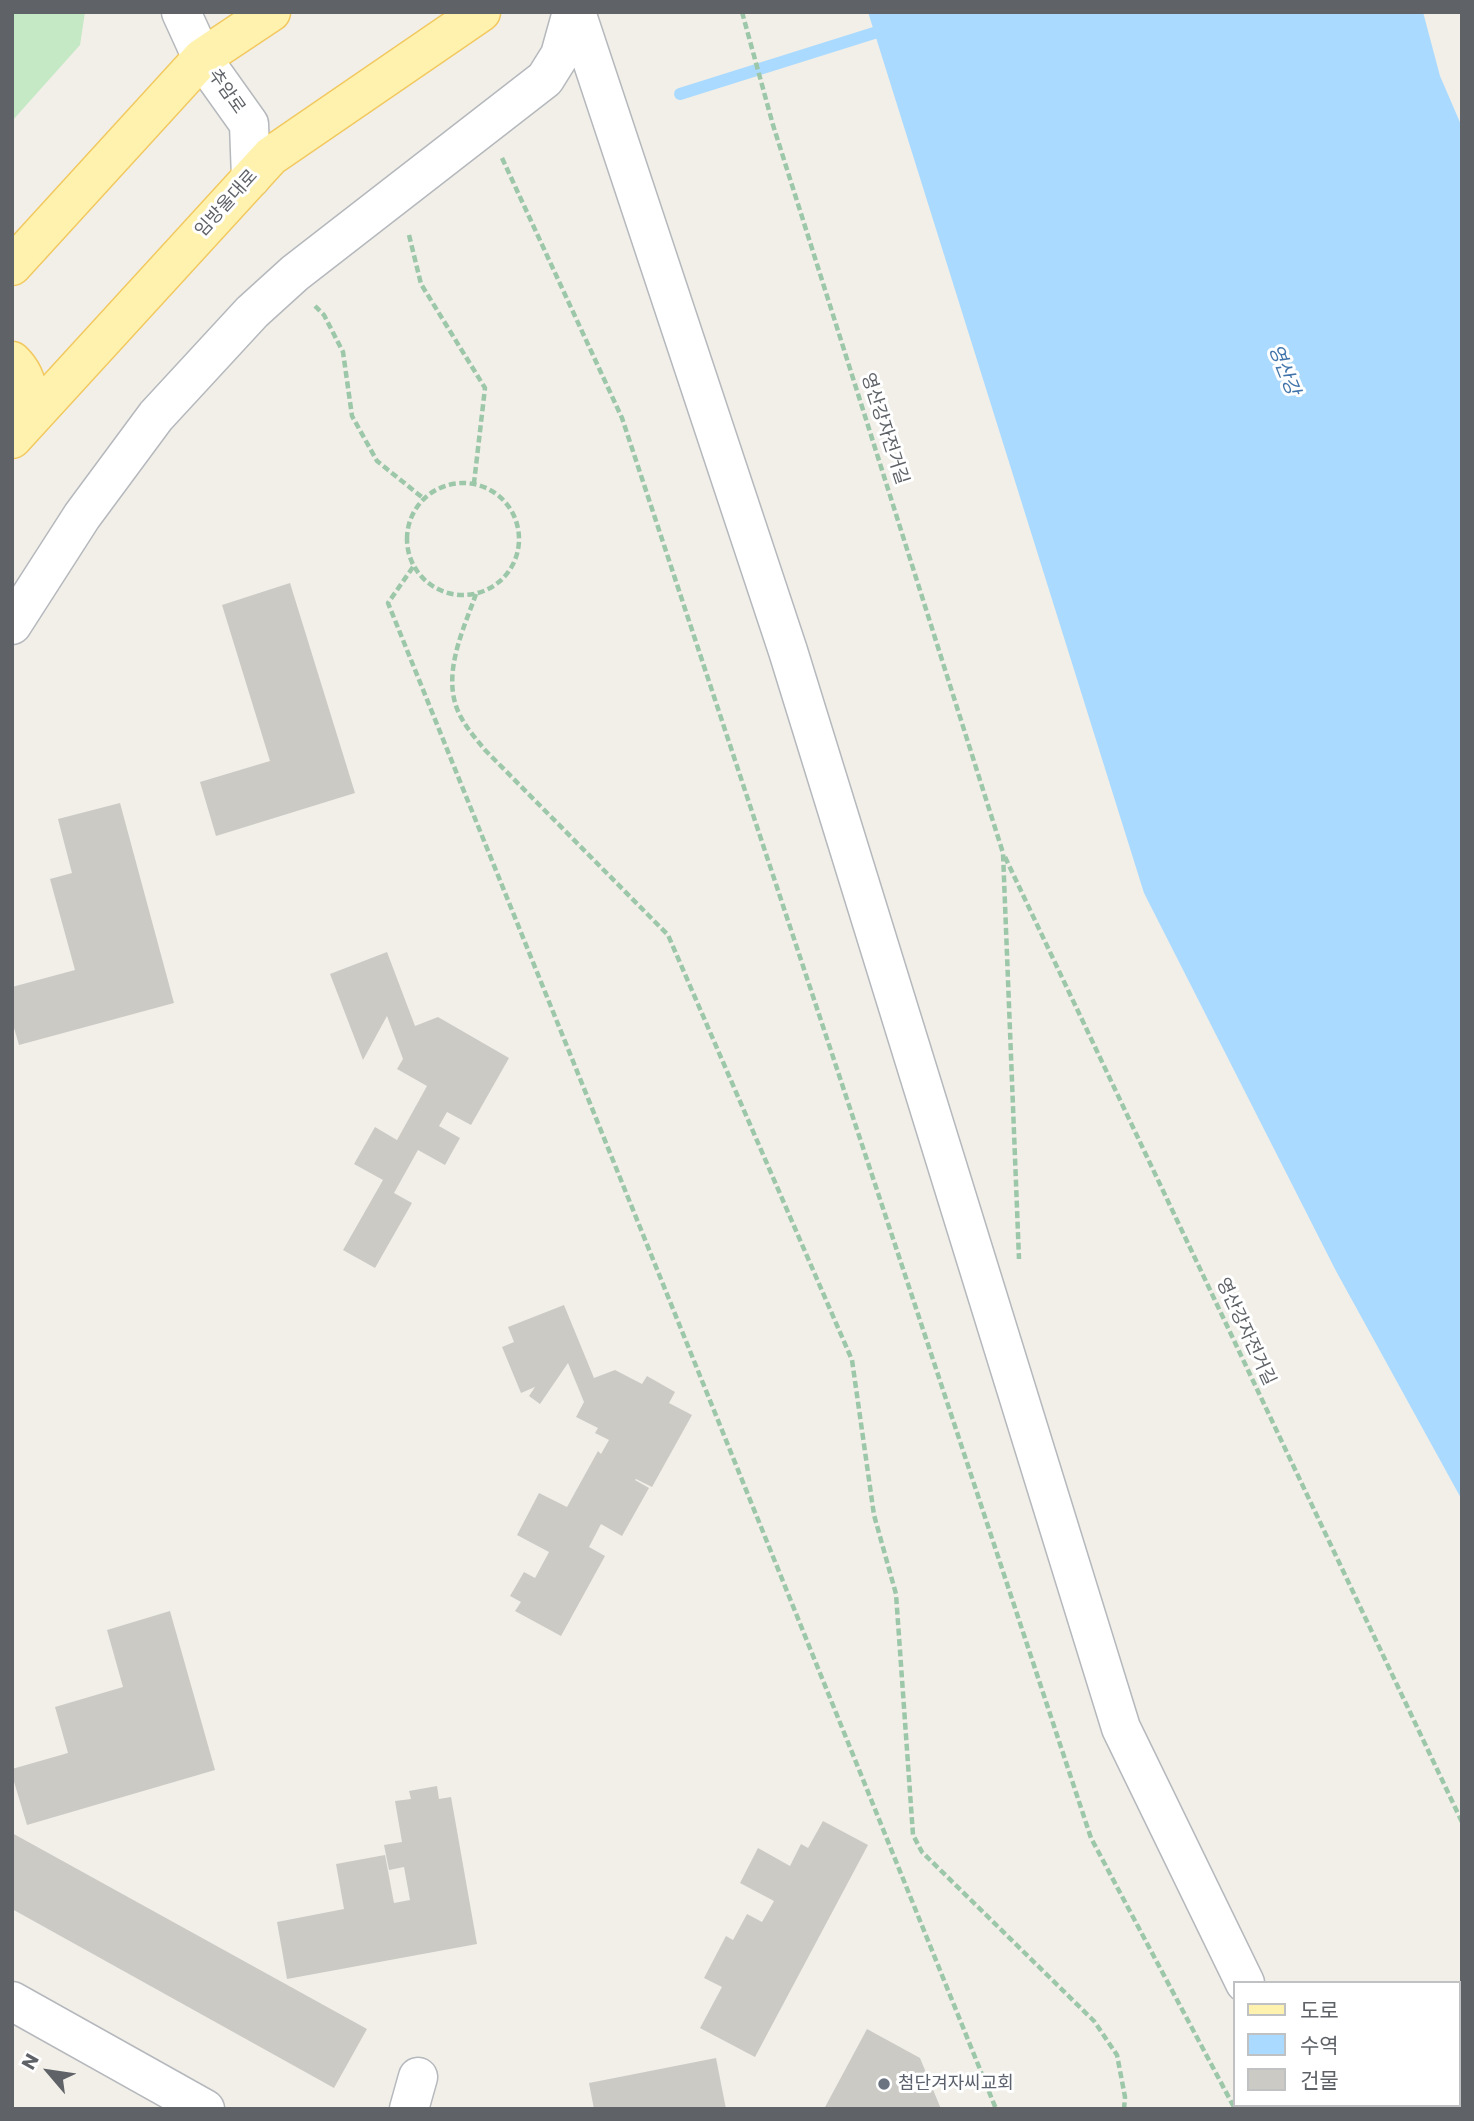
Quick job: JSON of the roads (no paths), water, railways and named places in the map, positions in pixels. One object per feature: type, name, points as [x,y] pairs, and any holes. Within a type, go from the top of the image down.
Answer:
[{"type":"main road","points":[[12,266],[202,58],[271,12]]},
{"type":"main road","name":"임방울대로","points":[[14,438],[271,156],[481,12]]},
{"type":"main road","points":[[12,361],[27,384],[29,403],[26,422],[14,438]]},
{"type":"street","name":"추암로","points":[[181,12],[202,58],[249,124],[251,178]]},
{"type":"street","points":[[12,625],[82,516],[156,416],[252,312],[288,279],[545,79],[560,55],[574,12]]},
{"type":"street","points":[[574,12],[788,652],[1121,1728],[1244,1981]]},
{"type":"street","points":[[12,2001],[205,2109]]},
{"type":"water","name":"영산강","points":[[868,12],[1423,12],[1440,76],[1462,127],[1462,1500],[1336,1271],[1144,893]]},
{"type":"waterway","points":[[680,94],[890,28]]},
{"type":"place","name":"첨단겨자씨교회","points":[[884,2084]]}]
